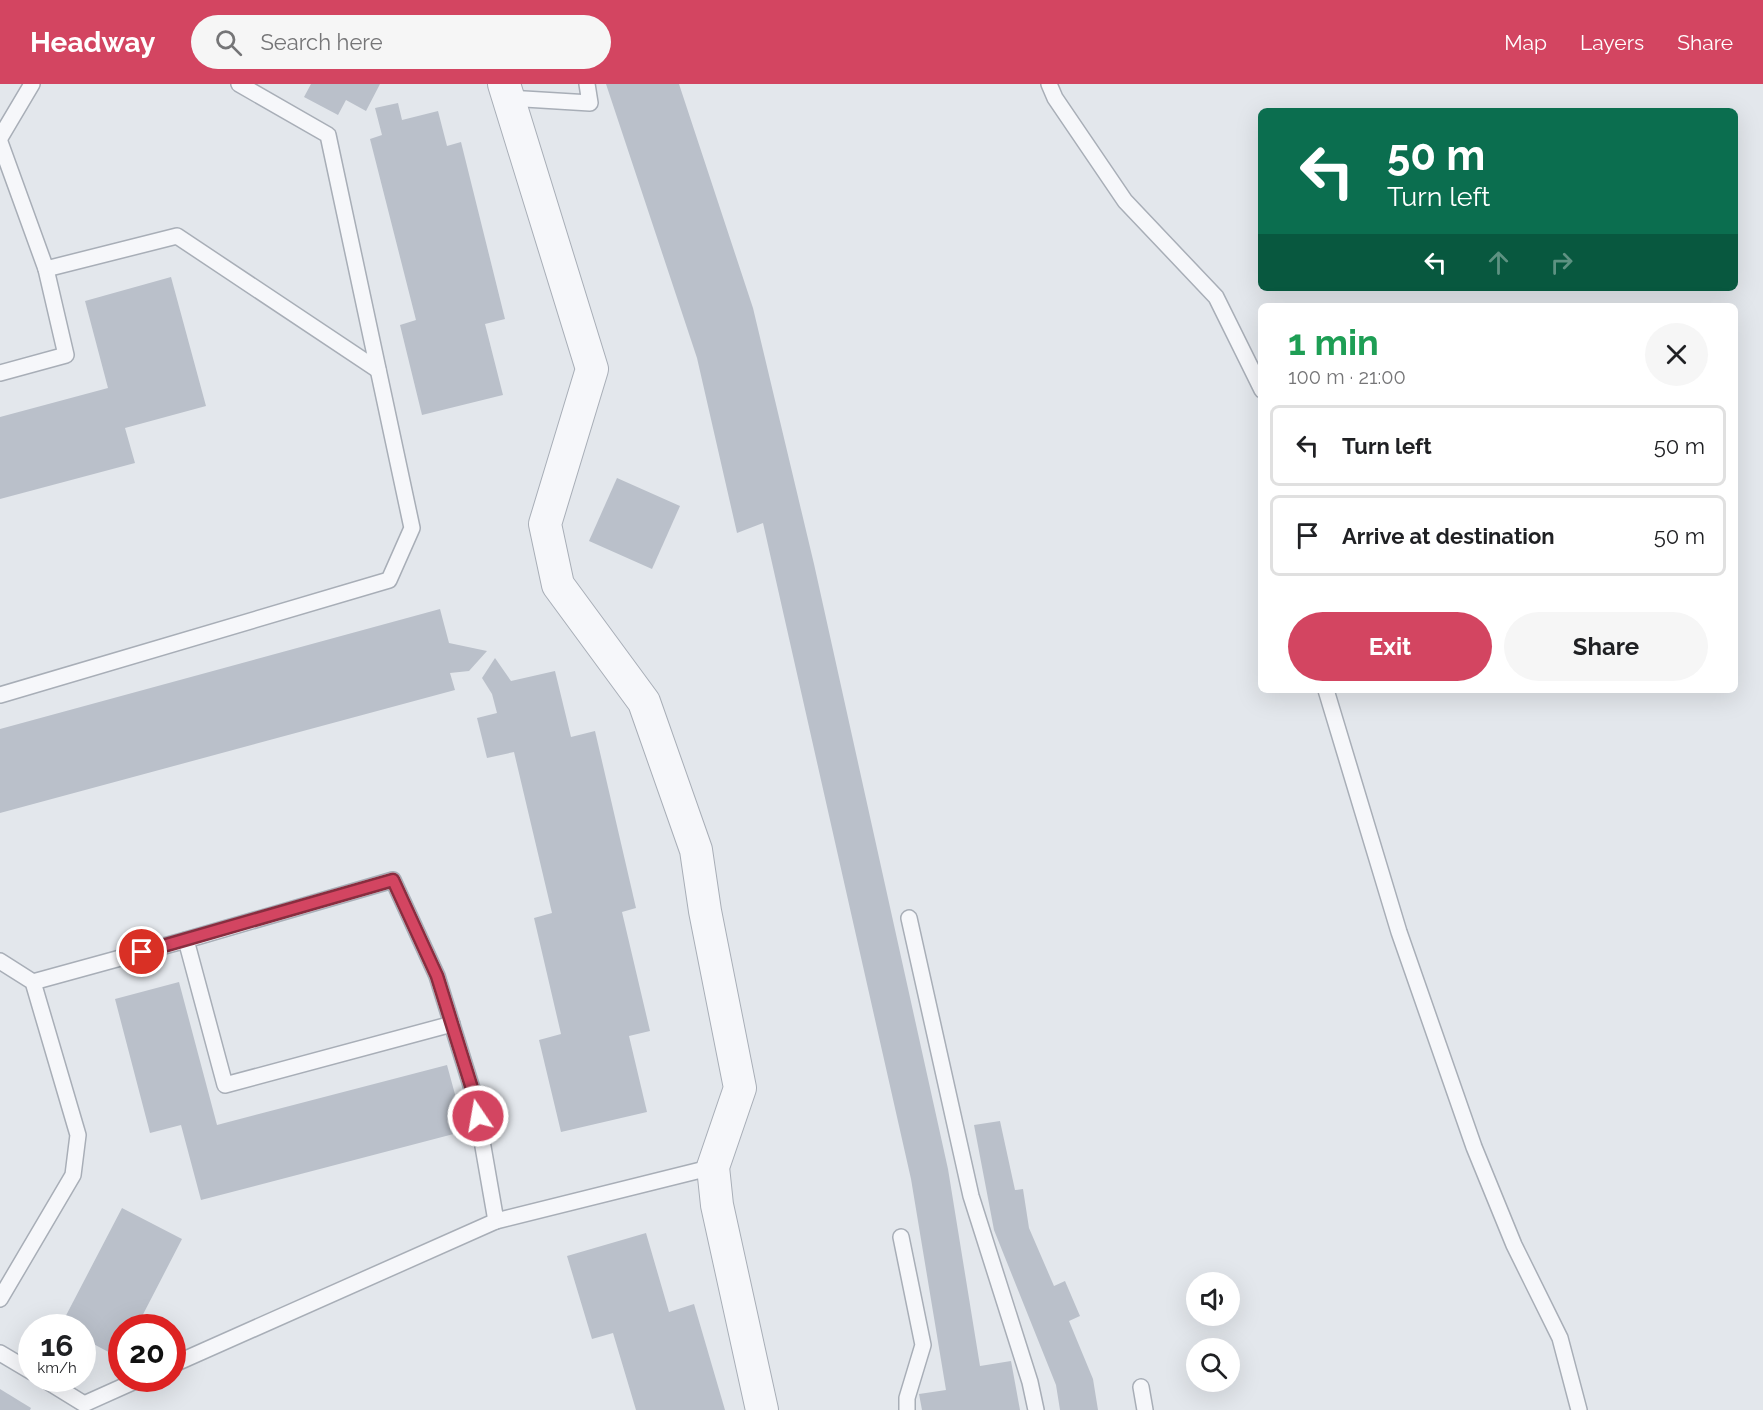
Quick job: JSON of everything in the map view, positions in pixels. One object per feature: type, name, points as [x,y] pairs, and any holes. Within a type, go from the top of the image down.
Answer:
[{"type":"street","points":[[506,91],[592,369],[545,524],[558,585],[644,702],[696,850],[705,911],[740,1088],[713,1167],[717,1205],[762,1410]]},
{"type":"lane","points":[[0,373],[66,355],[46,269],[0,140],[32,84]]},
{"type":"lane","points":[[0,695],[389,580],[412,528],[328,135],[239,84]]},
{"type":"lane","points":[[506,91],[590,103],[587,84]]},
{"type":"lane","points":[[1049,84],[1055,98],[1125,201],[1216,297],[1258,382]]},
{"type":"lane","points":[[46,269],[177,236],[378,370]]},
{"type":"lane","points":[[1327,693],[1399,932],[1466,1124],[1514,1245],[1560,1338],[1579,1410]]},
{"type":"lane","points":[[33,982],[393,880],[437,976],[474,1095],[496,1221]]},
{"type":"lane","points":[[909,918],[971,1196],[1030,1382],[1036,1410]]},
{"type":"lane","points":[[186,940],[225,1085],[452,1024]]},
{"type":"lane","points":[[0,961],[33,982],[78,1135],[73,1176],[0,1299]]},
{"type":"lane","points":[[186,1359],[496,1221],[713,1167]]},
{"type":"lane","points":[[902,1238],[923,1345],[907,1398],[907,1410]]},
{"type":"lane","points":[[0,1353],[18,1364]]},
{"type":"lane","points":[[1141,1388],[1145,1410]]},
{"type":"lane","points":[[63,1392],[87,1408],[116,1392]]},
{"type":"building","points":[[311,84],[380,84],[366,111],[346,100],[338,115],[304,97]]},
{"type":"building","points":[[606,84],[679,84],[753,308],[814,564],[948,1169],[980,1366],[1011,1361],[1020,1410],[922,1410],[919,1394],[946,1390],[911,1179],[763,523],[737,533],[697,358]]},
{"type":"building","points":[[398,103],[402,120],[438,111],[447,146],[461,142],[505,319],[485,324],[503,395],[422,415],[400,325],[416,320],[370,139],[382,135],[375,108]]},
{"type":"building","points":[[171,277],[206,406],[125,428],[135,463],[0,499],[0,417],[108,388],[85,301]]},
{"type":"building","points":[[617,478],[680,506],[652,569],[589,541]]},
{"type":"building","points":[[440,609],[449,643],[487,651],[469,671],[450,673],[455,690],[0,813],[0,729]]},
{"type":"building","points":[[495,658],[511,681],[555,671],[571,737],[595,731],[636,908],[622,912],[650,1031],[629,1036],[647,1112],[561,1132],[539,1040],[561,1034],[534,918],[552,913],[514,752],[487,758],[477,718],[497,713],[492,694],[482,678]]},
{"type":"building","points":[[179,982],[217,1125],[447,1065],[465,1131],[201,1200],[181,1125],[150,1133],[115,999]]},
{"type":"building","points":[[1000,1121],[1015,1190],[1023,1189],[1029,1228],[1054,1286],[1065,1281],[1080,1316],[1069,1321],[1093,1379],[1098,1410],[1060,1410],[1056,1385],[994,1230],[974,1125]]},
{"type":"building","points":[[122,1208],[182,1239],[143,1314],[108,1314],[108,1352],[96,1345],[96,1314],[67,1314]]},
{"type":"building","points":[[646,1233],[669,1312],[694,1304],[725,1410],[636,1410],[613,1333],[592,1339],[567,1256]]},
{"type":"building","points":[[0,1389],[31,1408],[30,1410],[0,1410]]},
{"type":"route","points":[[142,952],[393,880],[437,976],[474,1095],[478,1116]]}]
